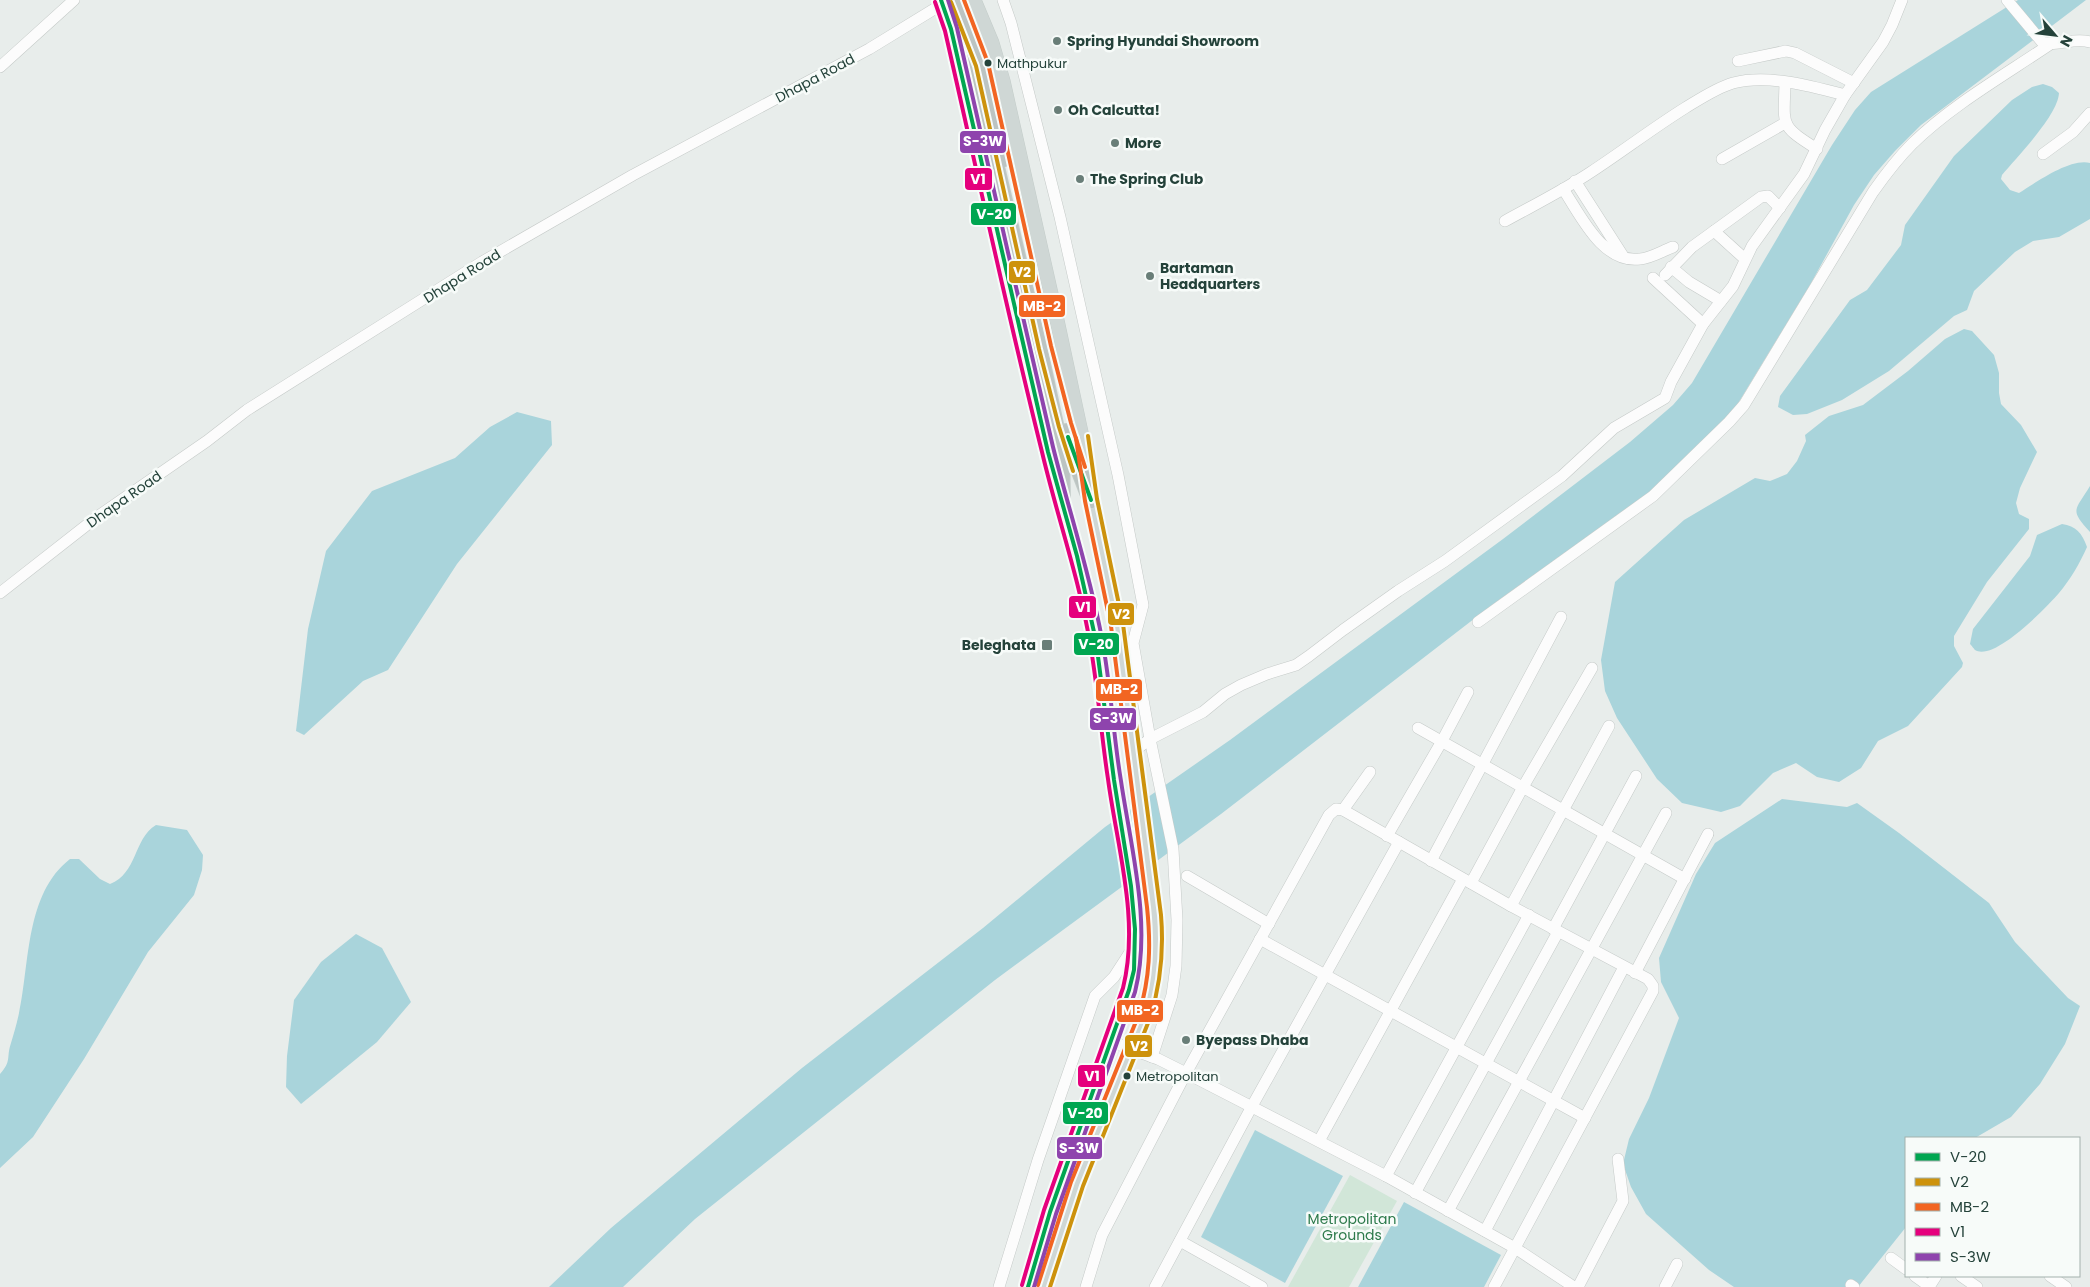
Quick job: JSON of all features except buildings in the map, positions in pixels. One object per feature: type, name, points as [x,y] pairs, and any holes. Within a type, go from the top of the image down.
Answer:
[{"type":"highway","points":[[947,1],[982,64],[1001,165],[1061,452],[1062,504]]},
{"type":"highway","points":[[1001,165],[1065,426],[1074,456],[1092,500]]},
{"type":"main road","points":[[947,1],[951,29],[1048,452],[1077,556],[1096,642],[1114,780],[1131,886],[1136,943],[1130,990],[1059,1187],[1035,1259],[1028,1287]]},
{"type":"main road","points":[[979,1],[1003,80],[1058,325],[1082,437],[1092,500],[1117,624],[1154,912],[1156,949],[1154,984],[1144,1017],[1071,1200],[1044,1287]]},
{"type":"street","points":[[0,67],[74,0]]},
{"type":"street","points":[[1004,0],[1060,217],[1143,605],[1133,643],[1150,739],[1173,849],[1177,920],[1176,966],[1172,996],[1152,1057]]},
{"type":"street","points":[[1133,752],[1150,739],[1203,712],[1225,694],[1241,685],[1296,664],[1310,656],[1343,630],[1445,561],[1562,476],[1614,428],[1639,412],[1661,402],[1665,398],[1679,367],[1703,324],[1733,286],[1745,258],[1804,174],[1845,95],[1883,42],[1902,0]]},
{"type":"street","points":[[947,1],[979,1]]},
{"type":"street","name":"Dhapa Road","points":[[0,593],[97,517],[247,410],[482,262],[633,175],[869,49],[947,1]]},
{"type":"street","points":[[2008,1],[2045,43]]},
{"type":"street","points":[[1478,622],[1653,496],[1729,422],[1744,405],[1860,212],[1891,166],[1911,145],[1947,115],[2045,43],[2083,40],[2090,42]]},
{"type":"street","points":[[1738,61],[1786,51],[1804,56],[1854,83]]},
{"type":"street","points":[[1505,221],[1563,189],[1662,123],[1720,88],[1733,83],[1748,81],[1784,82],[1845,95]]},
{"type":"street","points":[[1784,82],[1786,123],[1793,133],[1817,149]]},
{"type":"street","points":[[2043,154],[2073,132],[2090,113]]},
{"type":"street","points":[[1722,159],[1786,123]]},
{"type":"street","points":[[1575,181],[1624,257]]},
{"type":"street","points":[[1563,189],[1594,235],[1606,248],[1624,257],[1638,259],[1649,257],[1673,247]]},
{"type":"street","points":[[1721,301],[1668,271],[1688,250],[1765,196],[1780,208]]},
{"type":"street","points":[[1714,231],[1745,258]]},
{"type":"street","points":[[1653,278],[1703,324]]},
{"type":"street","points":[[1431,861],[1561,617]]},
{"type":"street","points":[[1319,1141],[1390,1011],[1592,668]]},
{"type":"street","points":[[1387,836],[1442,742],[1468,692]]},
{"type":"street","points":[[1511,906],[1609,726]]},
{"type":"street","points":[[1418,728],[1685,879]]},
{"type":"street","points":[[1343,810],[1370,772]]},
{"type":"street","points":[[1415,1193],[1486,1065],[1636,776]]},
{"type":"street","points":[[1086,1287],[1102,1235],[1186,1072],[1329,815],[1336,809],[1343,810],[1511,906],[1652,983],[1653,991],[1494,1287]]},
{"type":"street","points":[[1448,1211],[1593,950],[1666,813]]},
{"type":"street","points":[[1635,973],[1708,834]]},
{"type":"street","points":[[1155,1287],[1251,1108],[1398,842]]},
{"type":"street","points":[[1187,876],[1269,924]]},
{"type":"street","points":[[1386,1176],[1529,915]]},
{"type":"street","points":[[1260,939],[1518,1083],[1585,1118]]},
{"type":"street","points":[[999,1287],[1038,1160],[1095,996],[1114,977],[1136,943]]},
{"type":"street","points":[[1485,1231],[1624,967]]},
{"type":"street","points":[[1112,1042],[1186,1072],[1251,1108],[1386,1176],[1515,1248],[1574,1287]]},
{"type":"street","points":[[1578,1287],[1623,1200],[1618,1159]]},
{"type":"street","points":[[1180,1241],[1246,1283],[1262,1287]]},
{"type":"street","points":[[1891,1258],[1905,1268]]},
{"type":"street","points":[[1665,1287],[1677,1264]]},
{"type":"street","points":[[1916,1277],[1929,1286]]},
{"type":"street","points":[[1962,1277],[1975,1286]]},
{"type":"street","points":[[2051,1277],[2066,1287]]},
{"type":"green space","name":"Metropolitan Grounds","points":[[1350,1175],[1397,1201],[1349,1287],[1288,1287]]},
{"type":"water","points":[[2018,0],[2086,0],[1921,125],[1895,151],[1874,175],[1854,205],[1810,285],[1734,410],[1659,485],[1492,605],[1221,814],[995,980],[695,1219],[623,1287],[549,1287],[611,1228],[802,1068],[983,928],[1105,827],[1230,740],[1503,539],[1630,442],[1673,405],[1692,383],[1832,145],[1855,110],[1871,92]]},
{"type":"water","points":[[2043,84],[2052,87],[2059,93],[2057,102],[2044,124],[2002,175],[2001,179],[2010,190],[2019,193],[2063,167],[2082,162],[2090,163],[2090,219],[2059,237],[2033,241],[2015,252],[1974,291],[1967,310],[1954,316],[1889,371],[1842,400],[1807,414],[1793,415],[1778,407],[1780,396],[1850,300],[1867,290],[1901,245],[1905,225],[1954,156],[2012,100],[2032,87]]},
{"type":"water","points":[[1964,329],[1972,331],[1994,355],[1999,373],[2001,404],[2021,425],[2037,452],[2020,488],[2016,503],[2019,514],[2029,519],[2029,529],[1987,582],[1954,636],[1954,646],[1963,663],[1962,667],[1908,726],[1878,741],[1861,768],[1839,782],[1817,777],[1796,763],[1773,773],[1740,806],[1721,812],[1682,803],[1657,779],[1617,718],[1605,691],[1601,660],[1615,582],[1684,520],[1755,478],[1770,481],[1787,474],[1797,461],[1806,441],[1805,435],[1829,416],[1863,405],[1908,371],[1945,339]]},
{"type":"water","points":[[517,412],[551,421],[552,445],[457,564],[388,670],[363,681],[304,735],[296,731],[308,629],[326,551],[372,491],[455,458],[490,427]]},
{"type":"water","points":[[2090,486],[2090,532],[2079,519],[2076,510]]},
{"type":"water","points":[[2062,524],[2071,526],[2078,531],[2087,547],[2067,583],[2043,610],[2007,641],[1984,652],[1975,650],[1970,644],[1973,629],[2030,556],[2037,535]]},
{"type":"water","points":[[1782,799],[1847,807],[1857,803],[1989,903],[2015,942],[2068,998],[2080,1006],[2065,1044],[2040,1084],[2011,1117],[1977,1137],[1905,1137],[1905,1228],[1858,1287],[1734,1287],[1709,1270],[1646,1214],[1631,1187],[1623,1164],[1629,1139],[1649,1098],[1679,1018],[1661,982],[1659,958],[1696,874],[1715,843]]},
{"type":"water","points":[[156,825],[187,830],[203,855],[202,870],[194,895],[148,952],[84,1059],[33,1137],[0,1168],[0,1074],[7,1062],[23,993],[32,930],[37,910],[45,891],[55,874],[70,859],[79,859],[100,879],[110,884],[119,879],[131,864],[143,839]]},
{"type":"water","points":[[356,934],[382,948],[411,1002],[377,1042],[301,1104],[286,1087],[287,1056],[294,1000],[321,962]]},
{"type":"water","points":[[1255,1130],[1343,1176],[1285,1283],[1201,1237]]},
{"type":"water","points":[[1404,1202],[1501,1255],[1484,1287],[1358,1287]]},
{"type":"transit line","name":"V-20","points":[[941,0],[951,29],[1048,452],[1077,556],[1096,641],[1114,780],[1131,886],[1135,929],[1134,970],[1129,990],[1050,1212],[1028,1287]]},
{"type":"transit line","name":"S-3W","points":[[948,0],[957,28],[1053,447],[1097,615],[1105,657],[1118,763],[1141,913],[1140,966],[1135,992],[1056,1214],[1034,1287]]},
{"type":"transit line","name":"MB-2","points":[[964,0],[988,63],[1051,346],[1071,423],[1085,467]]},
{"type":"transit line","name":"V1","points":[[935,2],[945,31],[1004,294],[1085,619],[1093,660],[1128,910],[1128,962],[1123,988],[1044,1210],[1022,1285]]},
{"type":"transit line","name":"V2","points":[[951,2],[976,66],[1039,349],[1059,427],[1073,471]]},
{"type":"transit line","name":"V2","points":[[1050,1287],[1083,1186],[1150,1018],[1157,992],[1162,954],[1161,915],[1123,624],[1097,499],[1088,436]]},
{"type":"transit line","name":"V-20","points":[[1068,437],[1091,500]]},
{"type":"transit line","name":"MB-2","points":[[1038,1285],[1071,1182],[1139,1014],[1143,1001],[1149,961],[1147,907],[1111,626],[1085,501],[1076,438]]},
{"type":"place","name":"Spring Hyundai Showroom","points":[[1057,41]]},
{"type":"place","name":"Mathpukur","points":[[988,63]]},
{"type":"place","name":"Oh Calcutta!","points":[[1058,110]]},
{"type":"place","name":"More","points":[[1115,143]]},
{"type":"place","name":"The Spring Club","points":[[1080,179]]},
{"type":"place","name":"Bartaman Headquarters","points":[[1150,276]]},
{"type":"place","name":"Beleghata","points":[[1047,645]]},
{"type":"place","name":"Byepass Dhaba","points":[[1186,1040]]},
{"type":"place","name":"Metropolitan","points":[[1127,1076]]}]
